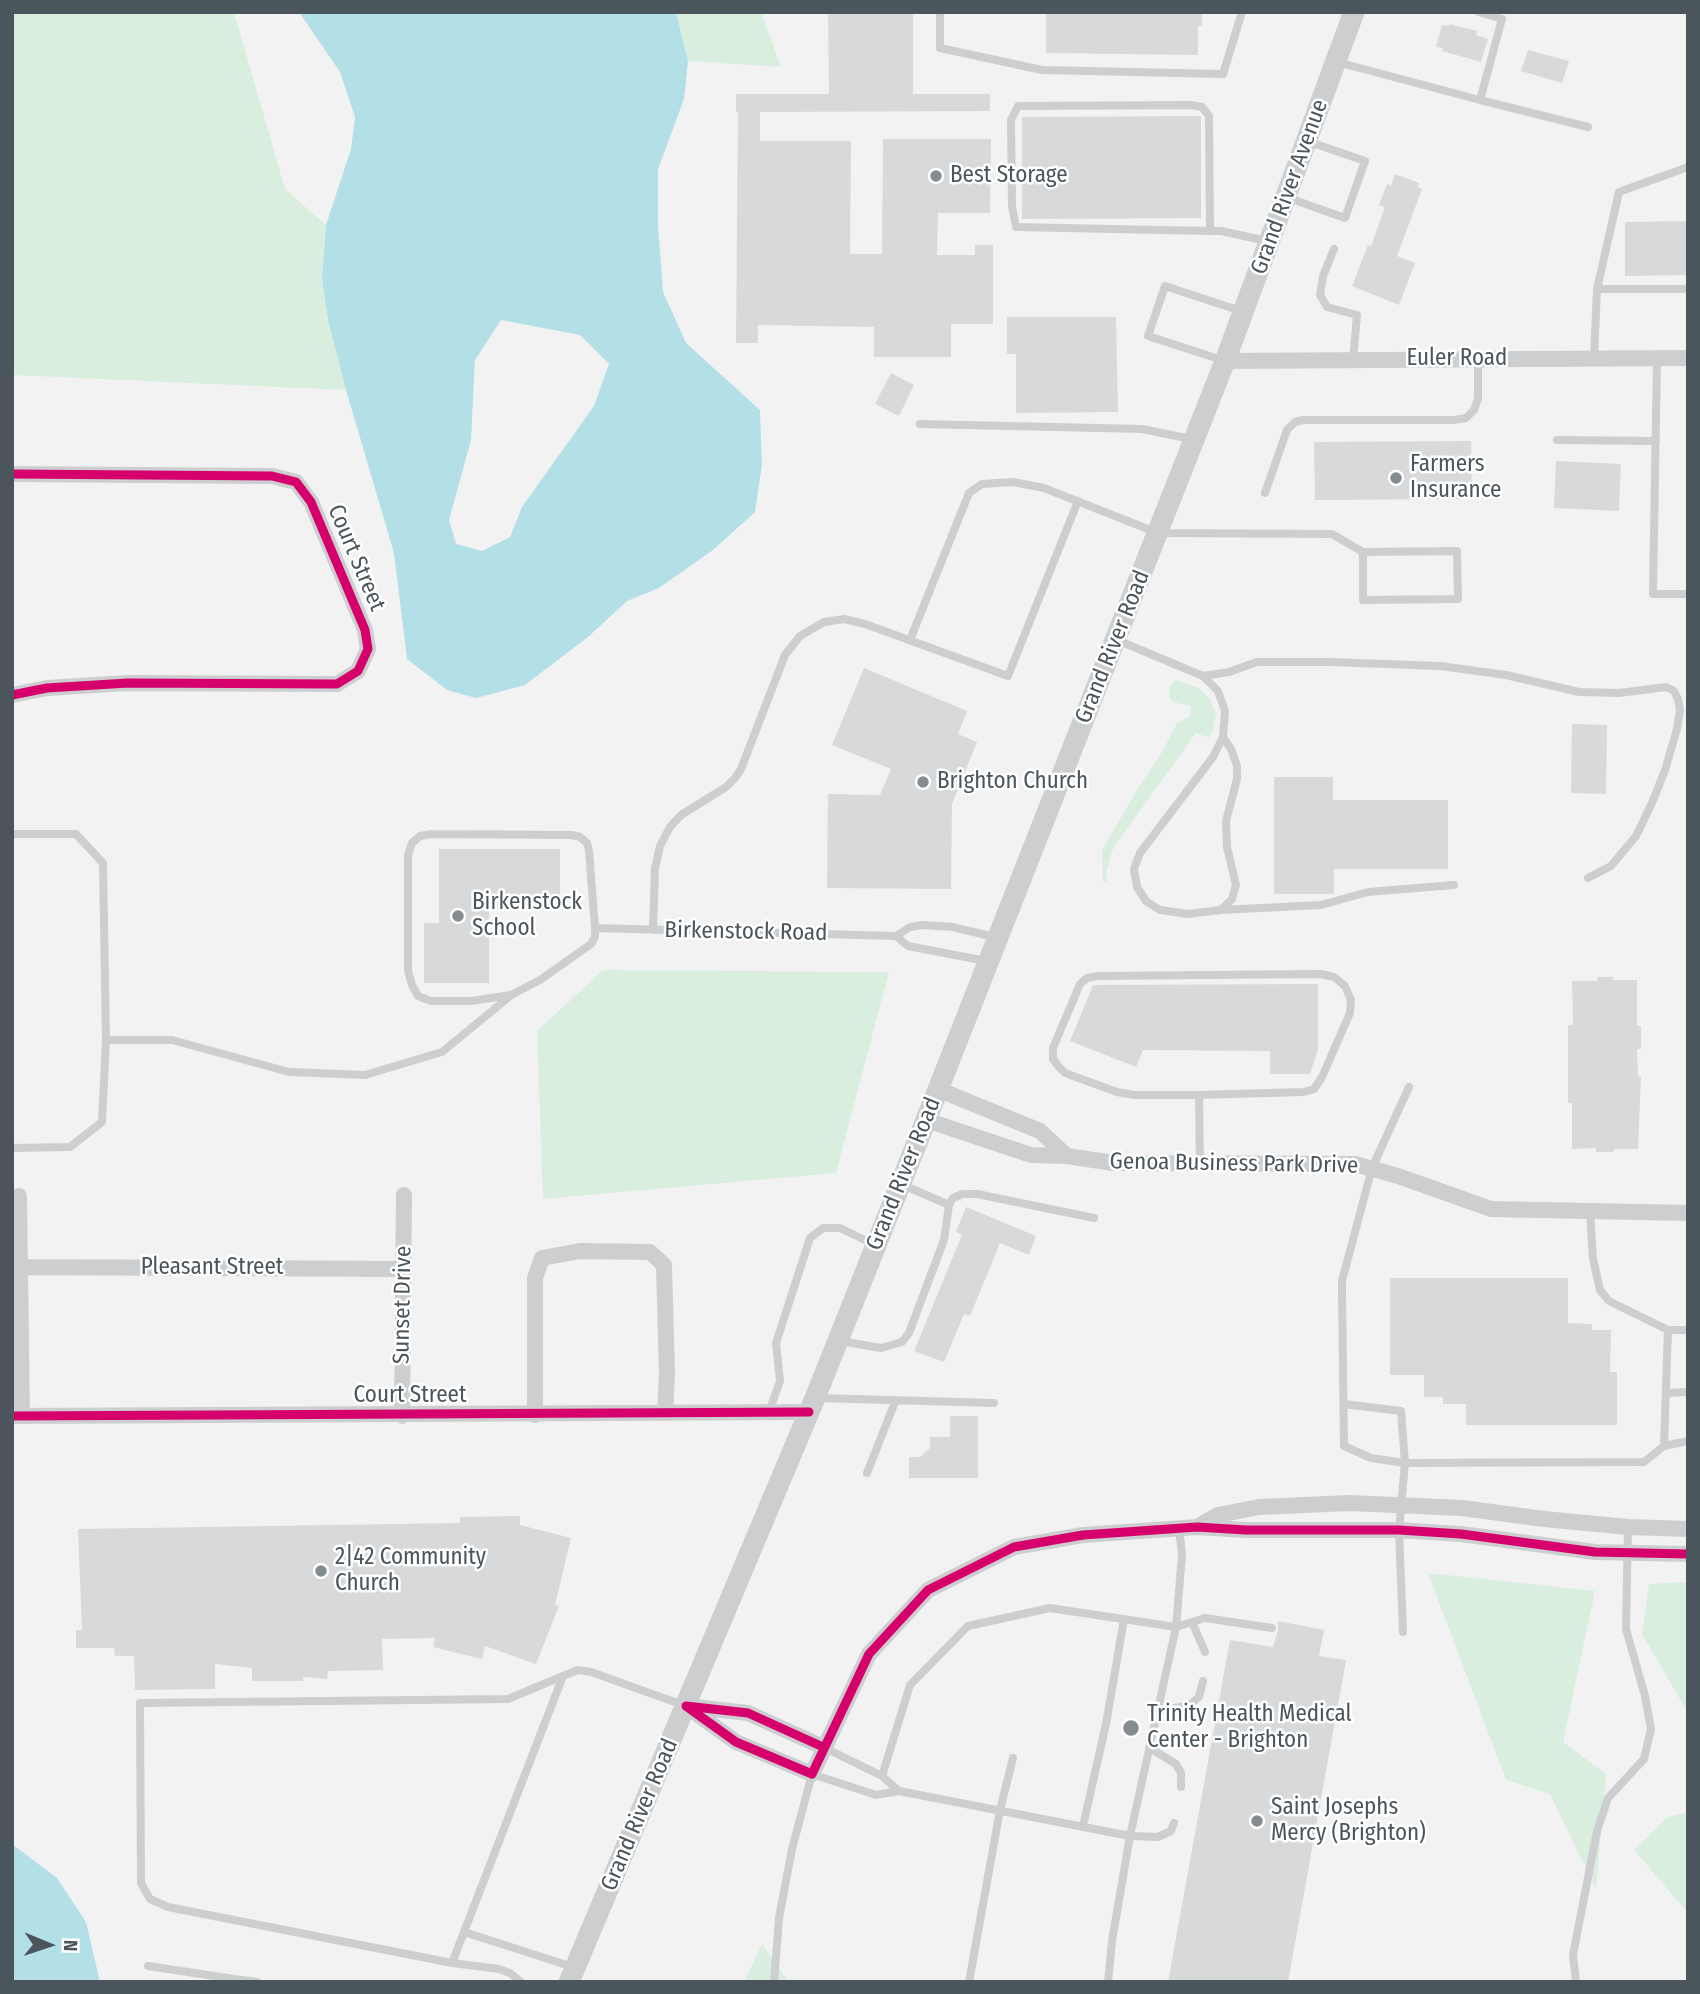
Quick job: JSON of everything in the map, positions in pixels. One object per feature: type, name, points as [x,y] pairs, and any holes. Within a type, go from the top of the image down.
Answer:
[{"type":"main road","name":"Grand River Avenue","points":[[1225,361],[1354,12]]},
{"type":"main road","name":"Grand River Road","points":[[572,1975],[812,1405],[1117,640],[1225,361]]},
{"type":"street","name":"Euler Road","points":[[1225,361],[1688,358]]},
{"type":"street","name":"Court Street","points":[[12,474],[272,475],[296,482],[311,502],[365,630],[368,649],[358,671],[337,684],[128,683],[47,688],[12,695]]},
{"type":"street","points":[[937,1089],[1040,1131],[1067,1156]]},
{"type":"street","name":"Genoa Business Park Drive","points":[[926,1120],[1031,1155],[1067,1156],[1113,1164],[1355,1164],[1398,1176],[1491,1209],[1688,1213]]},
{"type":"street","name":"Sunset Drive","points":[[402,1416],[404,1195]]},
{"type":"street","points":[[17,1416],[19,1196]]},
{"type":"street","points":[[535,1415],[535,1278],[542,1258],[580,1251],[650,1252],[664,1265],[667,1374],[665,1412]]},
{"type":"street","name":"Pleasant Street","points":[[20,1267],[403,1269]]},
{"type":"street","name":"Court Street","points":[[17,1416],[769,1412],[812,1405]]},
{"type":"street","points":[[1197,1527],[1218,1515],[1259,1507],[1350,1503],[1462,1508],[1628,1527],[1688,1528]]},
{"type":"street","points":[[686,1706],[736,1742],[812,1773],[869,1654],[928,1590],[1014,1546],[1083,1535],[1197,1527],[1246,1530],[1399,1530],[1461,1534],[1554,1547],[1628,1553],[1688,1554]]},
{"type":"street","points":[[686,1706],[748,1713],[823,1747]]},
{"type":"lane","points":[[940,12],[940,48],[1042,69],[1223,74],[1242,12]]},
{"type":"lane","points":[[1479,12],[1502,19],[1480,100]]},
{"type":"lane","points":[[1336,61],[1588,127]]},
{"type":"lane","points":[[1210,231],[1209,116],[1202,107],[1018,106],[1011,120],[1012,207],[1016,227],[1210,231],[1221,231],[1269,242]]},
{"type":"lane","points":[[1286,197],[1345,218],[1365,161],[1307,141]]},
{"type":"lane","points":[[1594,358],[1597,289],[1619,192],[1688,167]]},
{"type":"lane","points":[[1334,249],[1323,276],[1320,295],[1326,307],[1357,315],[1353,360]]},
{"type":"lane","points":[[1225,361],[1148,335],[1165,286],[1244,312]]},
{"type":"lane","points":[[1597,289],[1688,289]]},
{"type":"lane","points":[[1657,358],[1653,594],[1688,594]]},
{"type":"lane","points":[[1265,494],[1287,430],[1295,422],[1466,418],[1474,410],[1478,399],[1478,359]]},
{"type":"lane","points":[[920,424],[1142,429],[1194,439]]},
{"type":"lane","points":[[1557,440],[1656,441]]},
{"type":"lane","points":[[910,640],[969,493],[982,484],[998,481],[1044,488],[1158,533],[1332,534],[1363,552],[1457,551],[1458,599],[1363,600],[1363,552]]},
{"type":"lane","points":[[653,930],[655,868],[660,846],[670,827],[681,815],[726,787],[741,769],[785,655],[800,636],[824,622],[844,619],[1007,676],[1078,501]]},
{"type":"lane","points":[[1117,640],[1203,676],[1219,691],[1225,711],[1223,737],[1213,757],[1140,853],[1134,869],[1137,887],[1146,901],[1160,910],[1188,914],[1321,905],[1368,892],[1454,885]]},
{"type":"lane","points":[[1203,676],[1229,672],[1257,662],[1357,663],[1466,669],[1579,692],[1619,693],[1666,687],[1674,691],[1680,710],[1665,771],[1652,803],[1636,836],[1611,866],[1588,878]]},
{"type":"lane","points":[[1221,910],[1232,900],[1236,885],[1227,847],[1227,821],[1237,779],[1237,766],[1223,737]]},
{"type":"lane","points":[[12,834],[76,834],[103,863],[106,1040],[102,1122],[70,1147],[12,1149]]},
{"type":"lane","points":[[106,1040],[172,1040],[289,1072],[365,1075],[442,1052],[511,995],[540,980],[592,944],[595,928],[589,851],[587,843],[580,838],[572,835],[432,834],[420,836],[412,843],[408,855],[408,971],[418,996],[431,1001],[471,1001],[511,995]]},
{"type":"lane","name":"Birkenstock Road","points":[[595,928],[896,936],[909,927],[922,925],[998,937]]},
{"type":"lane","name":"Birkenstock Road","points":[[896,936],[908,946],[988,962]]},
{"type":"lane","points":[[1321,974],[1334,977],[1345,986],[1351,1000],[1350,1013],[1314,1089],[1304,1092],[1199,1095],[1126,1094],[1065,1073],[1053,1059],[1053,1048],[1080,984],[1087,978],[1098,976],[1321,974]]},
{"type":"lane","points":[[1409,1087],[1372,1168],[1342,1281],[1344,1446],[1371,1458],[1405,1464],[1644,1462],[1664,1446],[1688,1441]]},
{"type":"lane","points":[[1199,1095],[1199,1164]]},
{"type":"lane","points":[[900,1184],[949,1205]]},
{"type":"lane","points":[[838,1340],[881,1348],[902,1342],[909,1333],[944,1240],[949,1205],[953,1198],[962,1194],[977,1194],[1094,1218]]},
{"type":"lane","points":[[1590,1211],[1593,1259],[1600,1290],[1609,1301],[1668,1330],[1688,1330]]},
{"type":"lane","points":[[769,1412],[780,1381],[776,1343],[810,1238],[823,1228],[840,1228],[876,1245]]},
{"type":"lane","points":[[1664,1446],[1668,1330]]},
{"type":"lane","points":[[1666,1393],[1688,1392]]},
{"type":"lane","points":[[867,1473],[895,1402]]},
{"type":"lane","points":[[812,1405],[994,1403]]},
{"type":"lane","points":[[1344,1404],[1401,1411],[1405,1464],[1399,1530],[1403,1632]]},
{"type":"lane","points":[[1576,1982],[1573,1955],[1597,1831],[1608,1798],[1644,1759],[1651,1729],[1645,1696],[1626,1629],[1628,1527]]},
{"type":"lane","points":[[1108,1982],[1112,1941],[1130,1836],[1176,1627],[1182,1555],[1178,1528]]},
{"type":"lane","points":[[882,1776],[910,1685],[968,1626],[1050,1608],[1176,1627],[1205,1618],[1272,1628]]},
{"type":"lane","points":[[1083,1826],[1106,1724],[1124,1619]]},
{"type":"lane","points":[[1192,1622],[1205,1652]]},
{"type":"lane","points":[[522,1982],[499,1969],[452,1963],[168,1907],[149,1899],[141,1883],[139,1703],[508,1699],[578,1670],[591,1672],[686,1706]]},
{"type":"lane","points":[[452,1963],[562,1676]]},
{"type":"lane","points":[[1157,1712],[1189,1705],[1199,1697],[1203,1681]]},
{"type":"lane","points":[[823,1747],[882,1776],[899,1791]]},
{"type":"lane","points":[[1150,1748],[1176,1764],[1181,1773],[1181,1787]]},
{"type":"lane","points":[[969,1982],[1000,1810],[1013,1758]]},
{"type":"lane","points":[[774,1982],[779,1918],[792,1849],[812,1773],[876,1795],[899,1791],[1130,1836],[1158,1837],[1171,1831],[1174,1823]]},
{"type":"lane","points":[[464,1932],[572,1975]]},
{"type":"lane","points":[[148,1966],[257,1982]]},
{"type":"green space","points":[[12,12],[234,12],[285,189],[326,225],[322,278],[328,320],[346,390],[12,375]]},
{"type":"green space","points":[[676,12],[761,12],[781,67],[688,61]]},
{"type":"green space","points":[[1176,680],[1199,688],[1210,699],[1216,714],[1212,734],[1207,737],[1196,733],[1118,841],[1112,851],[1106,874],[1108,883],[1105,883],[1102,850],[1177,723],[1191,713],[1190,706],[1173,702],[1169,697],[1170,686]]},
{"type":"green space","points":[[603,970],[889,972],[836,1173],[543,1199],[537,1031]]},
{"type":"green space","points":[[1428,1573],[1595,1591],[1563,1742],[1606,1774],[1596,1889],[1550,1794],[1506,1780]]},
{"type":"green space","points":[[1688,1582],[1688,1713],[1642,1634],[1649,1584]]},
{"type":"green space","points":[[1688,1812],[1688,1913],[1634,1850],[1668,1817]]},
{"type":"green space","points":[[762,1944],[789,1982],[744,1982]]},
{"type":"water","points":[[299,12],[676,12],[688,61],[684,99],[658,169],[658,225],[663,292],[686,343],[760,410],[762,465],[755,512],[713,550],[659,588],[627,601],[588,637],[525,685],[476,698],[447,690],[407,659],[394,553],[328,320],[322,278],[326,225],[351,149],[355,117],[340,72]],"holes":[[[501,320],[580,335],[609,364],[594,406],[522,507],[510,537],[482,551],[456,544],[449,520],[471,440],[475,360]]]},
{"type":"water","points":[[12,1844],[57,1878],[86,1922],[100,1982],[12,1982]]},
{"type":"building","points":[[828,12],[913,12],[913,94],[990,94],[990,111],[760,112],[760,141],[851,141],[850,254],[882,254],[883,139],[991,139],[990,213],[938,213],[937,255],[975,255],[975,245],[993,245],[993,324],[951,324],[951,357],[874,357],[874,327],[758,325],[758,343],[736,343],[736,94],[829,94]]},
{"type":"building","points":[[1046,12],[1202,12],[1202,26],[1198,26],[1198,55],[1046,53]]},
{"type":"building","points":[[1449,24],[1477,31],[1476,35],[1488,39],[1481,62],[1436,47],[1442,25]]},
{"type":"building","points":[[1528,50],[1569,61],[1562,83],[1521,71]]},
{"type":"building","points":[[1201,116],[1201,218],[1022,219],[1022,117]]},
{"type":"building","points":[[1395,174],[1419,183],[1418,187],[1422,189],[1397,256],[1415,263],[1399,305],[1352,286],[1368,245],[1371,246],[1385,207],[1379,205],[1387,184],[1391,186]]},
{"type":"building","points":[[1688,221],[1688,275],[1625,276],[1625,222]]},
{"type":"building","points":[[1007,317],[1116,317],[1118,412],[1016,413],[1016,354],[1007,354]]},
{"type":"building","points":[[891,373],[914,385],[899,416],[875,404]]},
{"type":"building","points":[[1471,441],[1472,499],[1315,500],[1314,442]]},
{"type":"building","points":[[1556,461],[1621,464],[1619,511],[1554,508]]},
{"type":"building","name":"Brighton Church","points":[[864,668],[967,711],[958,734],[977,742],[952,804],[951,889],[827,888],[828,794],[880,795],[891,769],[832,745]]},
{"type":"building","points":[[1572,724],[1607,725],[1606,794],[1571,793]]},
{"type":"building","points":[[1274,777],[1333,777],[1333,800],[1448,800],[1448,869],[1334,869],[1334,894],[1274,894]]},
{"type":"building","name":"Birkenstock School","points":[[439,849],[560,849],[560,908],[489,908],[489,983],[424,983],[424,923],[439,923]]},
{"type":"building","points":[[1597,977],[1637,980],[1637,1026],[1641,1026],[1641,1049],[1637,1049],[1638,1076],[1641,1077],[1638,1149],[1596,1152],[1596,1148],[1572,1149],[1572,1103],[1568,1103],[1568,1025],[1573,1025],[1572,981],[1598,981]]},
{"type":"building","points":[[1318,984],[1318,1049],[1310,1074],[1270,1074],[1270,1051],[1143,1050],[1136,1067],[1070,1041],[1093,985]]},
{"type":"building","points":[[966,1207],[1036,1236],[1029,1255],[1000,1243],[970,1316],[964,1314],[944,1362],[914,1351],[962,1235],[956,1232]]},
{"type":"building","points":[[1390,1278],[1568,1278],[1568,1323],[1592,1324],[1592,1330],[1611,1330],[1610,1372],[1617,1372],[1617,1425],[1466,1425],[1466,1404],[1443,1404],[1443,1397],[1424,1397],[1424,1375],[1390,1375]]},
{"type":"building","points":[[950,1416],[978,1416],[978,1478],[909,1478],[909,1457],[920,1457],[930,1448],[930,1437],[950,1437]]},
{"type":"building","name":"2|42 Community Church","points":[[520,1516],[520,1525],[571,1538],[555,1605],[559,1606],[536,1664],[485,1646],[482,1659],[433,1647],[435,1638],[382,1639],[383,1670],[328,1671],[327,1679],[303,1677],[303,1681],[252,1681],[252,1668],[215,1664],[215,1689],[135,1690],[134,1656],[115,1656],[114,1648],[76,1648],[76,1630],[82,1630],[78,1529],[460,1523],[460,1517]]},
{"type":"building","name":"Saint Josephs Mercy (Brighton)","points":[[1278,1621],[1324,1630],[1319,1656],[1346,1660],[1288,1982],[1168,1982],[1230,1640],[1273,1647]]},
{"type":"cycle path","points":[[12,474],[272,476],[296,482],[311,502],[365,630],[368,649],[358,671],[337,684],[128,683],[47,688],[12,695]]},
{"type":"cycle path","points":[[12,1416],[809,1412]]},
{"type":"cycle path","points":[[823,1747],[748,1713],[686,1706],[736,1742],[812,1774],[869,1654],[928,1590],[1014,1547],[1083,1535],[1197,1527],[1246,1530],[1399,1530],[1461,1534],[1595,1552],[1688,1554]]},
{"type":"place","name":"Best Storage","points":[[936,176]]},
{"type":"place","name":"Farmers Insurance","points":[[1396,478]]},
{"type":"place","name":"Brighton Church","points":[[923,782]]},
{"type":"place","name":"Birkenstock School","points":[[458,916]]},
{"type":"place","name":"2|42 Community Church","points":[[321,1571]]},
{"type":"place","name":"Trinity Health Medical Center - Brighton","points":[[1131,1728]]},
{"type":"place","name":"Saint Josephs Mercy (Brighton)","points":[[1257,1821]]}]
